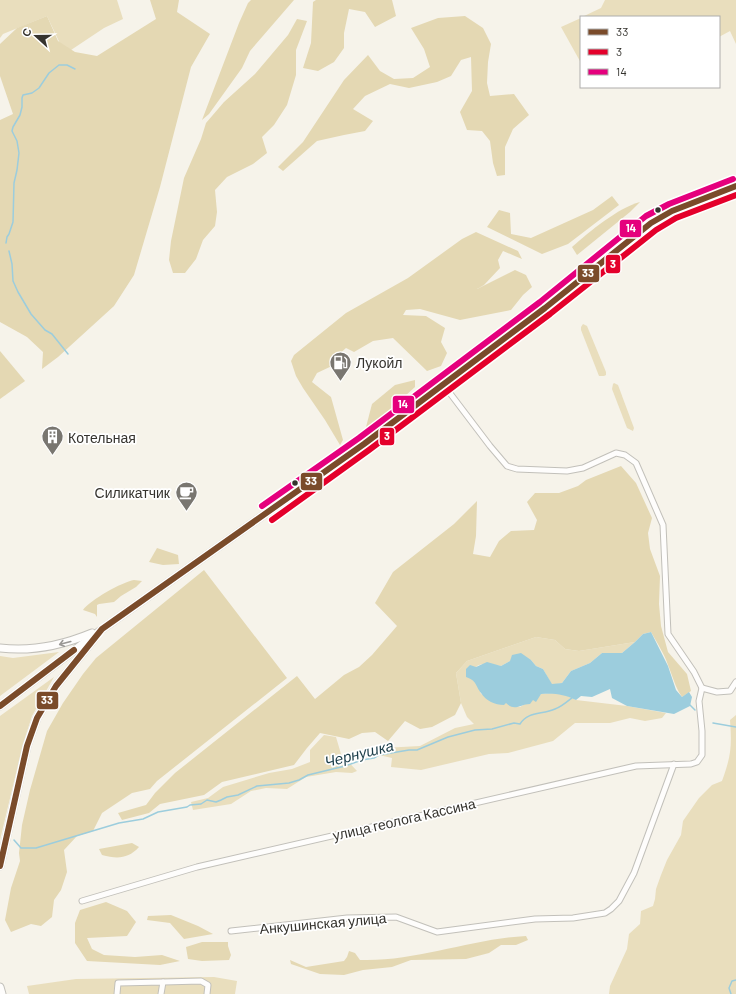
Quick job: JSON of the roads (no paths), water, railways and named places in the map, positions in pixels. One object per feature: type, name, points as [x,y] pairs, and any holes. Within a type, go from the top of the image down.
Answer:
[{"type":"main road","points":[[0,706],[102,629],[364,444],[544,308],[651,223],[672,211],[736,186]]},
{"type":"main road","points":[[0,648],[24,649],[57,646],[72,642],[102,629]]},
{"type":"main road","points":[[0,866],[27,746],[37,718],[56,686],[102,629]]},
{"type":"main road","points":[[0,987],[2,994]]},
{"type":"street","points":[[443,384],[507,466],[517,469],[567,471],[583,468],[616,453],[626,455],[636,463],[663,525],[668,634],[694,672],[702,688],[717,692],[730,691],[736,682]]},
{"type":"street","name":"улица геолога Кассина","points":[[82,901],[204,865],[636,766],[691,764],[697,762],[702,755],[702,730],[699,701],[702,688]]},
{"type":"street","name":"Анкушинская улица","points":[[231,931],[347,918],[396,917],[437,932],[535,919],[556,919],[605,913],[619,901],[634,873],[674,764]]},
{"type":"street","points":[[117,994],[118,983],[201,981],[208,985],[207,994]]},
{"type":"street","points":[[161,994],[163,982]]},
{"type":"water","points":[[651,632],[668,666],[676,690],[682,697],[689,692],[692,697],[690,706],[674,714],[627,706],[612,698],[610,689],[592,697],[581,696],[576,700],[559,694],[541,694],[536,702],[533,700],[530,704],[512,707],[506,703],[501,705],[488,700],[483,696],[474,682],[466,677],[466,669],[470,665],[476,667],[487,662],[501,666],[510,661],[512,655],[521,653],[531,660],[536,666],[543,669],[552,684],[562,683],[571,671],[590,663],[602,653],[622,653],[643,634]]},
{"type":"waterway","points":[[6,243],[13,222],[14,183],[19,153],[17,141],[12,131],[20,115],[23,95],[32,93],[39,88],[49,73],[59,65],[67,65],[75,69]]},
{"type":"waterway","points":[[9,251],[12,264],[13,281],[18,292],[31,314],[45,330],[52,334],[68,354]]},
{"type":"waterway","name":"Чернушка","points":[[14,840],[21,848],[36,848],[119,823],[143,819],[158,812],[201,804],[207,800],[216,802],[227,797],[238,795],[257,786],[289,783],[308,775],[374,758],[379,755],[417,750],[448,737],[475,730],[492,729],[514,723],[520,724],[527,717],[557,708],[573,697]]},
{"type":"waterway","name":"Чернушка","points":[[690,705],[695,710]]},
{"type":"waterway","name":"Чернушка","points":[[713,723],[736,727]]},
{"type":"waterway","name":"Чернушка","points":[[731,994],[729,988],[732,981],[736,980]]},
{"type":"place","name":"Лукойл","points":[[341,382]]},
{"type":"place","name":"Котельная","points":[[53,456]]},
{"type":"place","name":"Силикатчик","points":[[186,512]]}]
